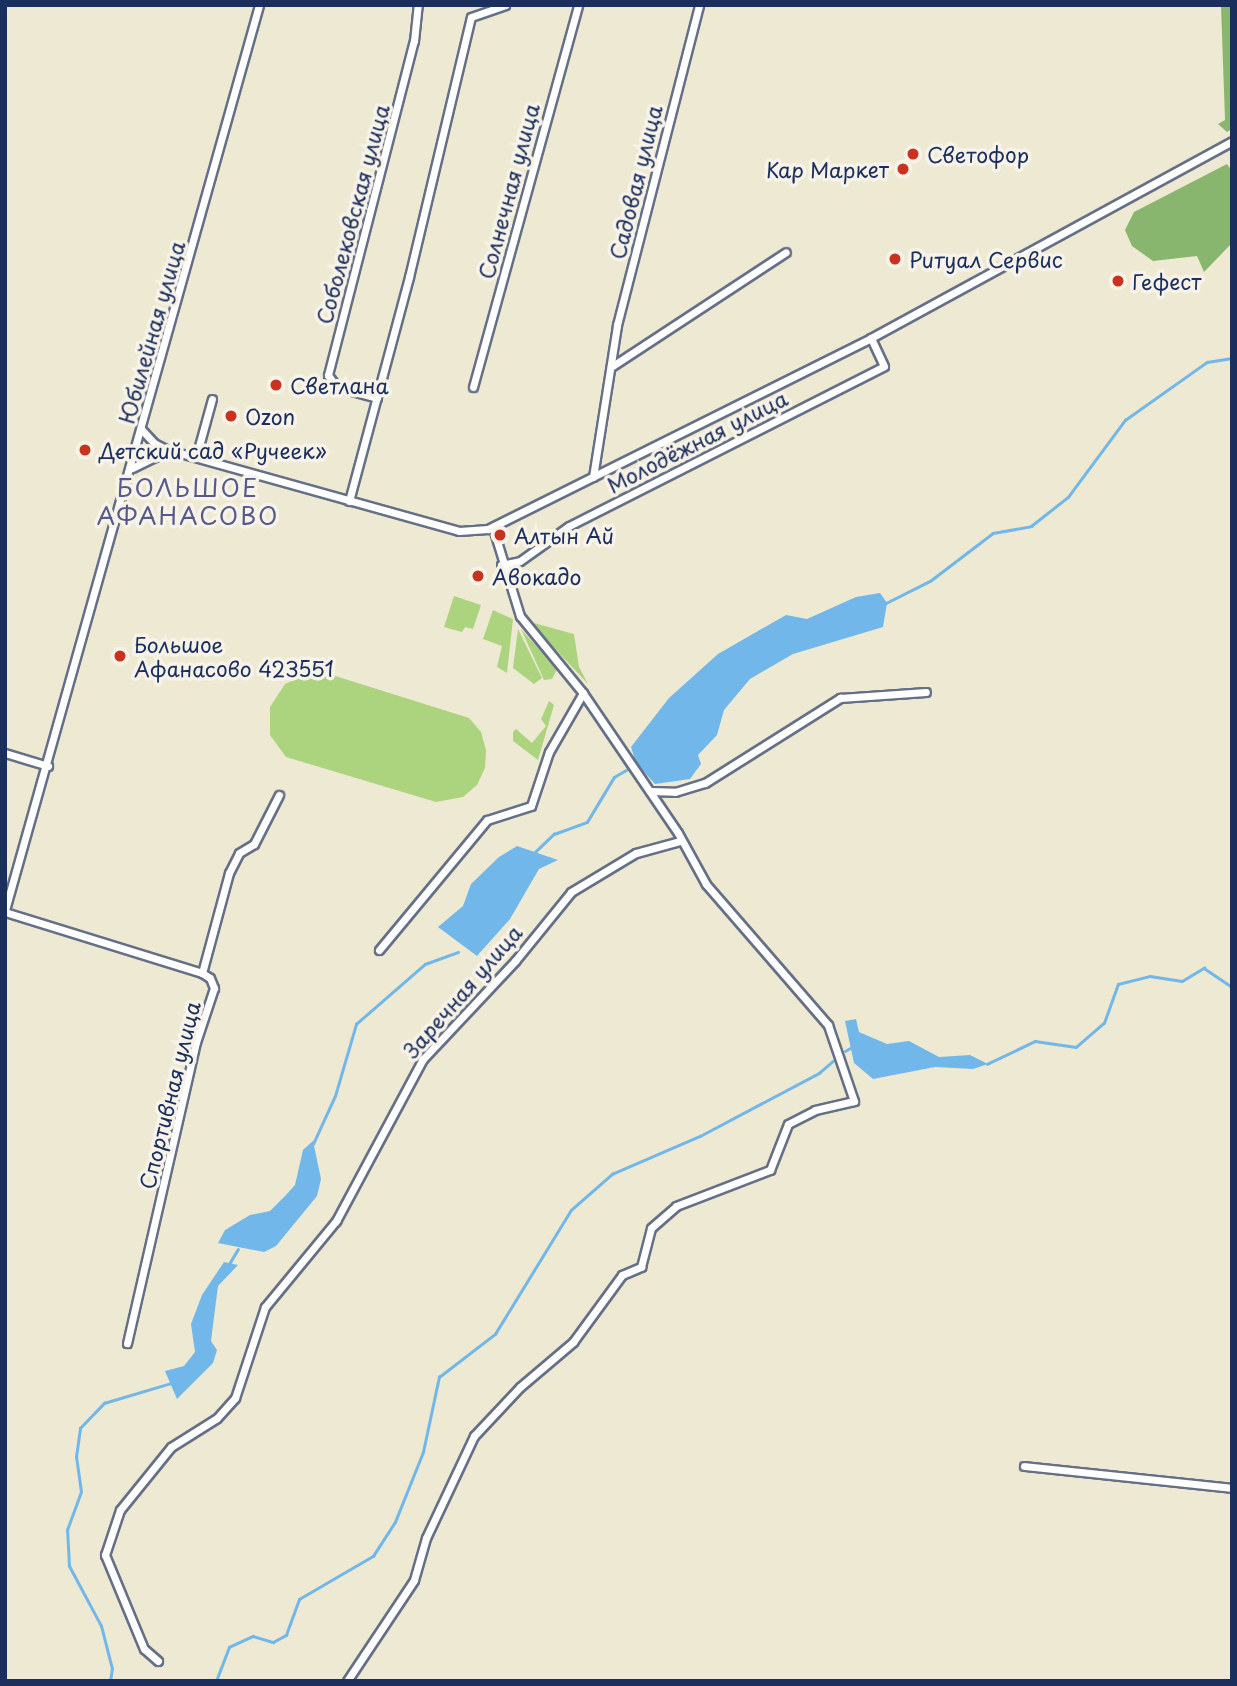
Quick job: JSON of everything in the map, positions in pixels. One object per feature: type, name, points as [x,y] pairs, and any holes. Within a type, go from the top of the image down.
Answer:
[{"type":"street","name":"Юбилейная улица","points":[[5,911],[132,468],[259,5]]},
{"type":"street","name":"Соболековская улица","points":[[377,398],[337,387],[328,375],[414,41],[418,5]]},
{"type":"street","points":[[349,501],[471,17],[505,5]]},
{"type":"street","name":"Солнечная улица","points":[[473,387],[578,5]]},
{"type":"street","name":"Садовая улица","points":[[610,368],[699,5]]},
{"type":"street","name":"Молодёжная улица","points":[[141,429],[154,443],[169,450],[349,501],[459,531],[493,528],[871,338],[1232,141]]},
{"type":"street","points":[[610,368],[786,252]]},
{"type":"street","name":"Молодёжная улица","points":[[501,565],[520,561],[569,526],[884,366],[871,338]]},
{"type":"street","name":"Молодёжная улица","points":[[593,477],[610,368]]},
{"type":"street","points":[[196,457],[212,399]]},
{"type":"street","points":[[132,468],[169,450]]},
{"type":"street","points":[[347,1681],[414,1580],[426,1538],[474,1436],[520,1387],[573,1342],[622,1275],[641,1267],[651,1228],[676,1206],[770,1170],[788,1124],[815,1110],[854,1101],[828,1025],[714,894],[650,791],[583,693],[520,616],[501,565],[493,528]]},
{"type":"street","points":[[650,791],[675,792],[705,783],[840,698],[926,692]]},
{"type":"street","points":[[379,950],[487,820],[531,806],[549,752],[583,693]]},
{"type":"street","points":[[5,753],[48,766]]},
{"type":"street","name":"Спортивная улица","points":[[127,1343],[197,1042],[214,988],[202,973],[229,873],[239,853],[254,844],[279,795]]},
{"type":"street","name":"Заречная улица","points":[[158,1661],[144,1649],[105,1555],[120,1510],[171,1447],[217,1418],[234,1398],[265,1307],[336,1222],[423,1059],[515,961],[571,892],[636,853],[680,841]]},
{"type":"street","points":[[5,911],[202,973]]},
{"type":"street","points":[[1024,1466],[1232,1488]]},
{"type":"green space","points":[[1221,5],[1232,5],[1232,129],[1227,132],[1218,124],[1225,120]]},
{"type":"green space","points":[[1227,164],[1232,171],[1232,243],[1204,272],[1197,256],[1153,261],[1132,246],[1125,230],[1134,212]]},
{"type":"green space","points":[[454,596],[481,605],[473,629],[465,627],[462,632],[444,627]]},
{"type":"green space","points":[[493,610],[513,619],[507,673],[497,667],[502,646],[483,639]]},
{"type":"green space","points":[[530,622],[574,634],[579,667],[588,684]]},
{"type":"green space","points":[[518,629],[542,678],[534,684],[513,668]]},
{"type":"green space","points":[[521,629],[557,669],[552,679],[544,680]]},
{"type":"green space","points":[[310,673],[329,674],[469,718],[481,732],[486,750],[485,768],[477,785],[463,797],[436,802],[286,757],[270,735],[270,707],[285,684]]},
{"type":"green space","points":[[549,701],[554,705],[538,760],[513,741],[513,732],[516,729],[532,743],[546,726],[541,719]]},
{"type":"water","points":[[880,593],[887,603],[883,627],[793,654],[750,679],[724,710],[717,735],[698,755],[701,764],[690,779],[655,784],[636,763],[631,747],[669,698],[718,654],[786,615],[807,619],[856,597]]},
{"type":"water","points":[[517,846],[558,860],[539,869],[510,919],[477,956],[438,927],[463,906],[471,884],[499,857]]},
{"type":"water","points":[[856,1019],[859,1032],[887,1044],[909,1041],[939,1057],[970,1055],[988,1064],[973,1069],[935,1067],[873,1079],[854,1063],[845,1021]]},
{"type":"water","points":[[313,1141],[321,1179],[317,1196],[276,1246],[264,1252],[218,1243],[225,1230],[250,1215],[270,1211],[286,1195],[295,1185],[303,1150]]},
{"type":"water","points":[[224,1262],[238,1265],[218,1286],[211,1341],[217,1350],[213,1363],[177,1399],[165,1371],[184,1366],[195,1352],[191,1324],[202,1295]]},
{"type":"waterway","points":[[884,604],[930,581],[993,533],[1031,526],[1068,497],[1125,420],[1207,362],[1232,358]]},
{"type":"waterway","points":[[534,853],[554,834],[587,822],[614,777],[626,770]]},
{"type":"waterway","points":[[313,1144],[335,1096],[356,1024],[425,964],[458,952]]},
{"type":"waterway","points":[[987,1064],[1035,1041],[1076,1047],[1104,1023],[1118,984],[1150,976],[1182,981],[1204,968],[1232,987]]},
{"type":"waterway","points":[[845,1051],[857,1044]]},
{"type":"waterway","points":[[216,1681],[229,1647],[253,1636],[273,1642],[286,1635],[299,1599],[373,1556],[395,1522],[423,1452],[439,1377],[495,1334],[571,1210],[612,1174],[700,1136],[819,1073],[833,1061]]},
{"type":"waterway","points":[[229,1264],[238,1249]]},
{"type":"waterway","points":[[110,1681],[112,1669],[101,1626],[69,1566],[67,1530],[81,1492],[76,1457],[80,1428],[104,1403],[171,1383]]},
{"type":"place","name":"Светофор","points":[[913,154]]},
{"type":"place","name":"Кар Маркет","points":[[903,169]]},
{"type":"place","name":"Ритуал Сервис","points":[[895,259]]},
{"type":"place","name":"Гефест","points":[[1118,281]]},
{"type":"place","name":"Светлана","points":[[276,385]]},
{"type":"place","name":"Ozon","points":[[231,416]]},
{"type":"place","name":"Детский сад «Ручеек»","points":[[85,450]]},
{"type":"place","name":"Алтын Ай","points":[[500,535]]},
{"type":"place","name":"Авокадо","points":[[478,576]]},
{"type":"place","name":"Большое Афанасово 423551","points":[[120,656]]},
{"type":"district","name":"БОЛЬШОЕ АФАНАСОВО","points":[[188,502]]}]
